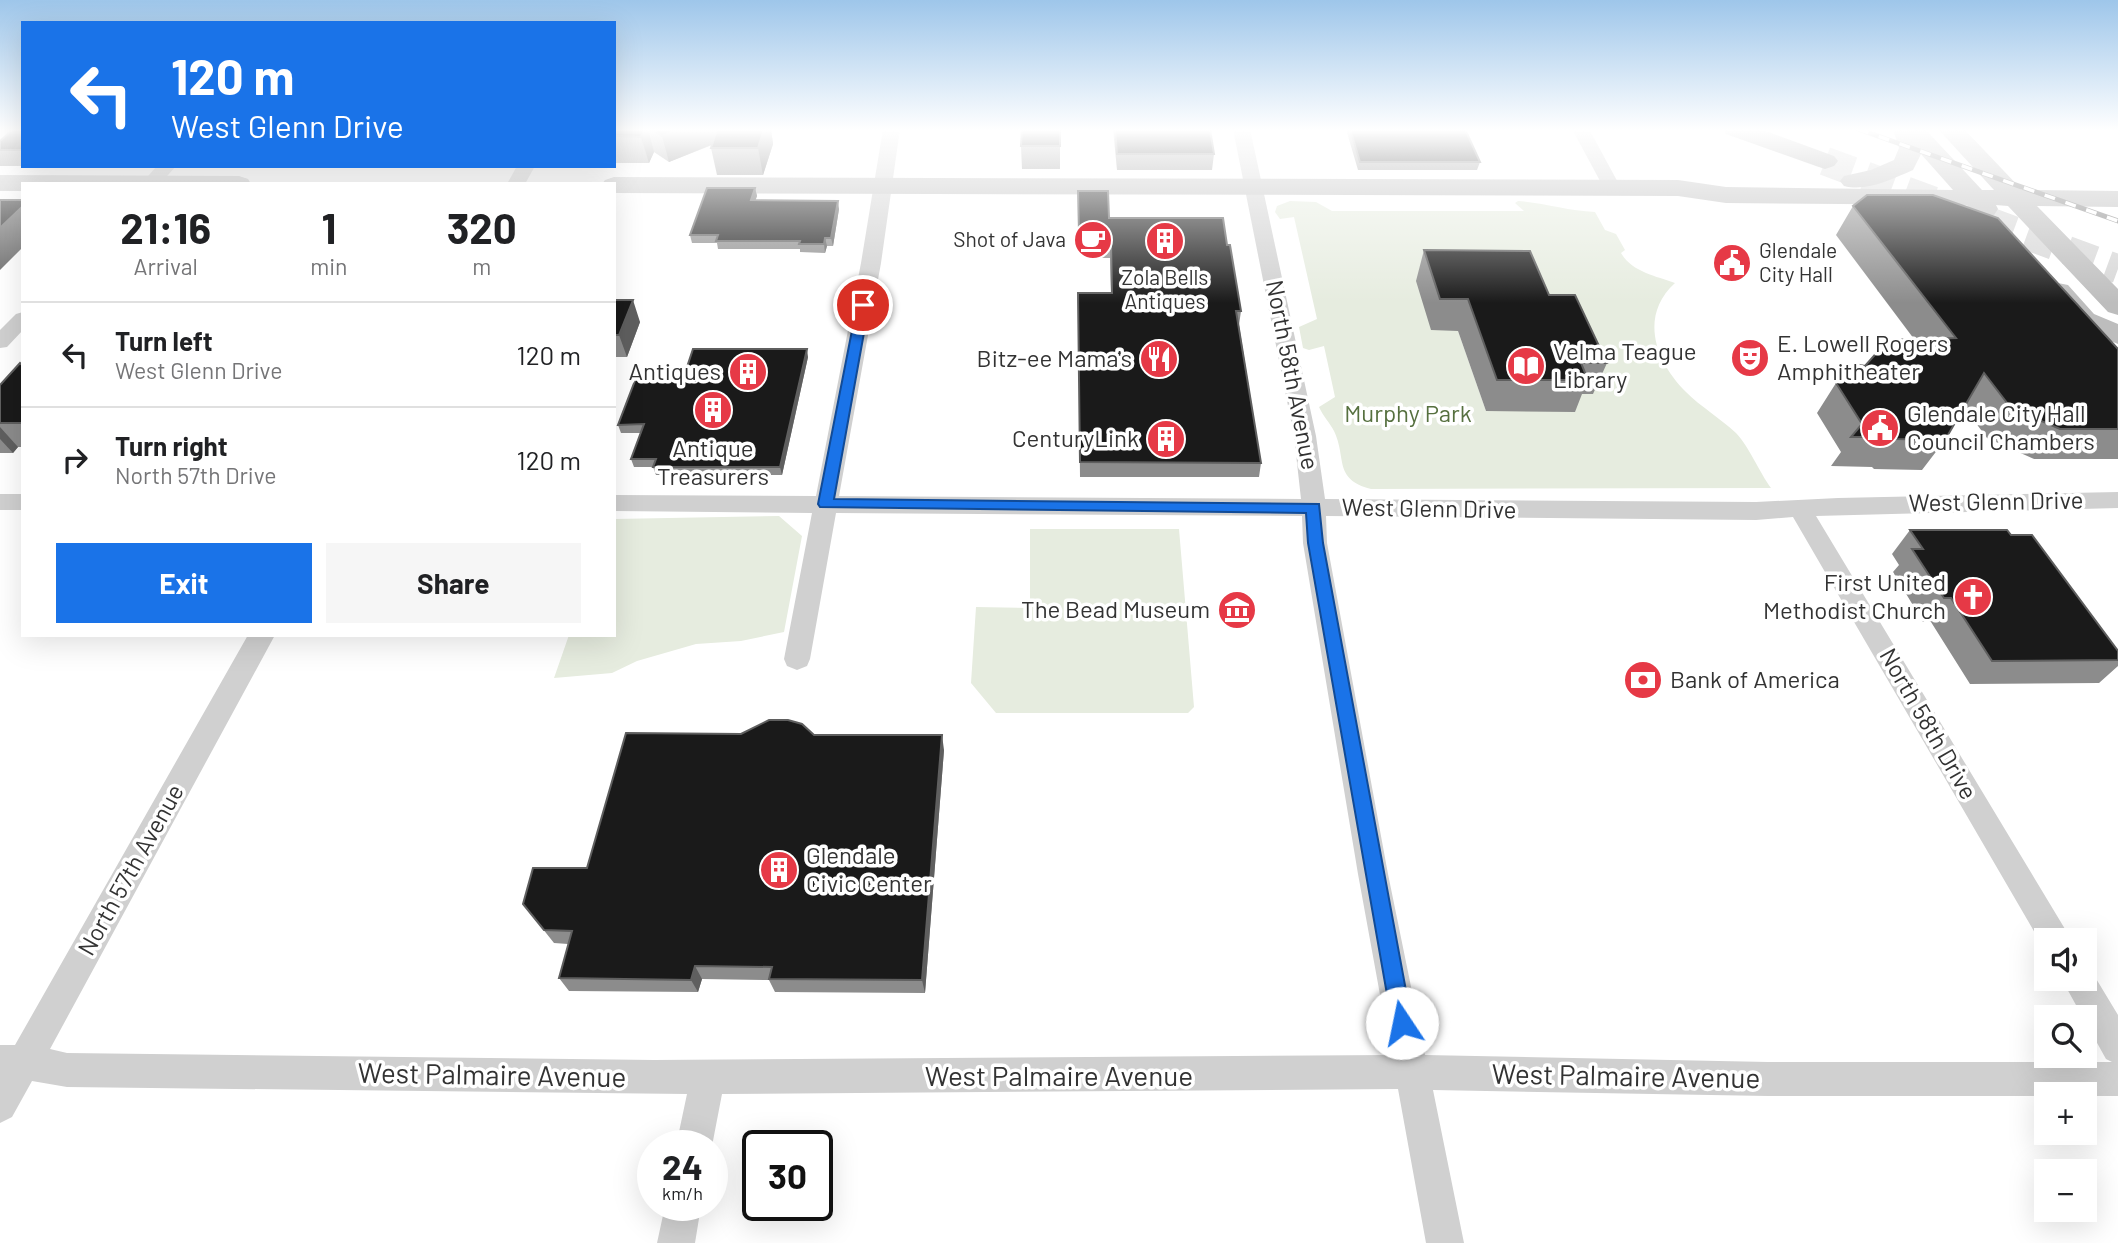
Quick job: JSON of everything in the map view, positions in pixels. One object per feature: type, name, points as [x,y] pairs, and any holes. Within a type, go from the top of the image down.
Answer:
[{"type":"main road","points":[[1256,187],[1678,188],[1726,195],[1967,189],[2003,229]]},
{"type":"main road","points":[[1678,188],[1684,187]]},
{"type":"main road","points":[[1939,187],[2118,199]]},
{"type":"main road","points":[[2006,187],[2118,306]]},
{"type":"main road","points":[[2009,190],[2042,187]]},
{"type":"main road","points":[[2039,270],[2084,320],[2118,335]]},
{"type":"street","points":[[797,659],[883,187]]},
{"type":"street","name":"North 58th Avenue","points":[[1254,187],[1305,436],[1317,556],[1411,1072],[1445,1243]]},
{"type":"street","points":[[0,342],[21,320]]},
{"type":"street","name":"West Glenn Drive","points":[[616,503],[1742,512],[1928,503],[2118,500]]},
{"type":"street","points":[[0,502],[21,502]]},
{"type":"street","name":"North 58th Drive","points":[[1800,509],[2047,928]]},
{"type":"street","name":"North 57th Avenue","points":[[0,1105],[12,1062],[261,637]]},
{"type":"street","points":[[2085,991],[2118,1047]]},
{"type":"street","name":"West Palmaire Avenue","points":[[12,1062],[67,1070],[708,1077],[1411,1072],[1768,1079],[2118,1079]]},
{"type":"street","points":[[697,1130],[708,1077]]},
{"type":"street","points":[[676,1243],[680,1221]]},
{"type":"green space","name":"Murphy Park","points":[[1290,201],[1316,202],[1332,211],[1524,211],[1515,203],[1518,201],[1595,212],[1605,230],[1616,234],[1625,250],[1621,253],[1631,265],[1675,283],[1657,310],[1654,324],[1659,353],[1675,380],[1686,392],[1740,438],[1771,488],[1371,489],[1359,485],[1346,473],[1334,431],[1319,407],[1335,397],[1324,346],[1309,350],[1303,348],[1299,327],[1317,319],[1294,217],[1280,219],[1275,212],[1277,206]],"holes":[[[1563,326],[1486,411],[1458,331]]]},
{"type":"green space","points":[[779,516],[802,536],[784,632],[741,641],[696,644],[637,661],[612,673],[554,678],[568,637],[616,637],[616,519]]},
{"type":"green space","points":[[1030,529],[1179,529],[1194,707],[1188,713],[996,713],[971,683],[976,607],[1030,608]]},
{"type":"building","points":[[707,188],[755,188],[751,200],[838,201],[831,238],[825,238],[824,244],[799,244],[800,241],[716,241],[718,235],[690,235]]},
{"type":"building","points":[[1078,191],[1108,191],[1109,218],[1223,218],[1241,311],[1236,311],[1261,463],[1080,462],[1078,293],[1112,293],[1111,244],[1101,244],[1101,233],[1079,232]]},
{"type":"building","points":[[1867,195],[1933,195],[1998,218],[2118,349],[2118,429],[2060,429],[2011,408],[1984,373],[1945,440],[1851,437],[1862,424],[1836,383],[1855,364],[1865,366],[1888,340],[1956,338],[1853,206]]},
{"type":"building","points":[[0,200],[21,200],[21,208],[0,228]]},
{"type":"building","points":[[1424,250],[1530,251],[1549,295],[1575,295],[1607,363],[1581,363],[1588,380],[1497,380],[1468,299],[1440,299]]},
{"type":"building","points":[[616,300],[633,300],[619,335],[616,335]]},
{"type":"building","points":[[693,349],[807,349],[780,467],[653,467],[656,459],[631,459],[644,424],[618,425],[636,378],[683,379]]},
{"type":"building","points":[[20,363],[21,423],[0,423],[0,385]]},
{"type":"building","points":[[1910,530],[2007,530],[2011,535],[2032,535],[2118,651],[2118,660],[1992,661],[1951,598],[1944,598],[1912,549],[1923,549]]},
{"type":"building","name":"Glendale Civic Center","points":[[769,720],[788,720],[802,724],[814,735],[942,735],[922,980],[769,979],[772,967],[695,966],[691,980],[559,978],[572,931],[544,930],[523,904],[533,868],[587,868],[626,733],[741,734]]},
{"type":"tunnel","points":[[1896,187],[2118,269]]},
{"type":"railway","points":[[2022,187],[2118,221]]},
{"type":"place","name":"Shot of Java","points":[[1093,240]]},
{"type":"place","name":"Zola Bells Antiques","points":[[1165,241]]},
{"type":"place","name":"Glendale City Hall","points":[[1732,263]]},
{"type":"place","name":"E. Lowell Rogers Amphitheater","points":[[1750,358]]},
{"type":"place","name":"Bitz-ee Mama's","points":[[1159,359]]},
{"type":"place","name":"Velma Teague Library","points":[[1526,366]]},
{"type":"place","name":"Antiques","points":[[748,372]]},
{"type":"place","name":"Antique Treasurers","points":[[713,410]]},
{"type":"place","name":"Glendale City Hall Council Chambers","points":[[1880,428]]},
{"type":"place","name":"CenturyLink","points":[[1166,439]]},
{"type":"place","name":"First United Methodist Church","points":[[1973,597]]},
{"type":"place","name":"The Bead Museum","points":[[1237,610]]},
{"type":"place","name":"Bank of America","points":[[1643,680]]},
{"type":"place","name":"Glendale Civic Center","points":[[779,870]]},
{"type":"route","points":[[863,305],[825,504],[1313,508],[1315,543],[1402,1023]]}]
